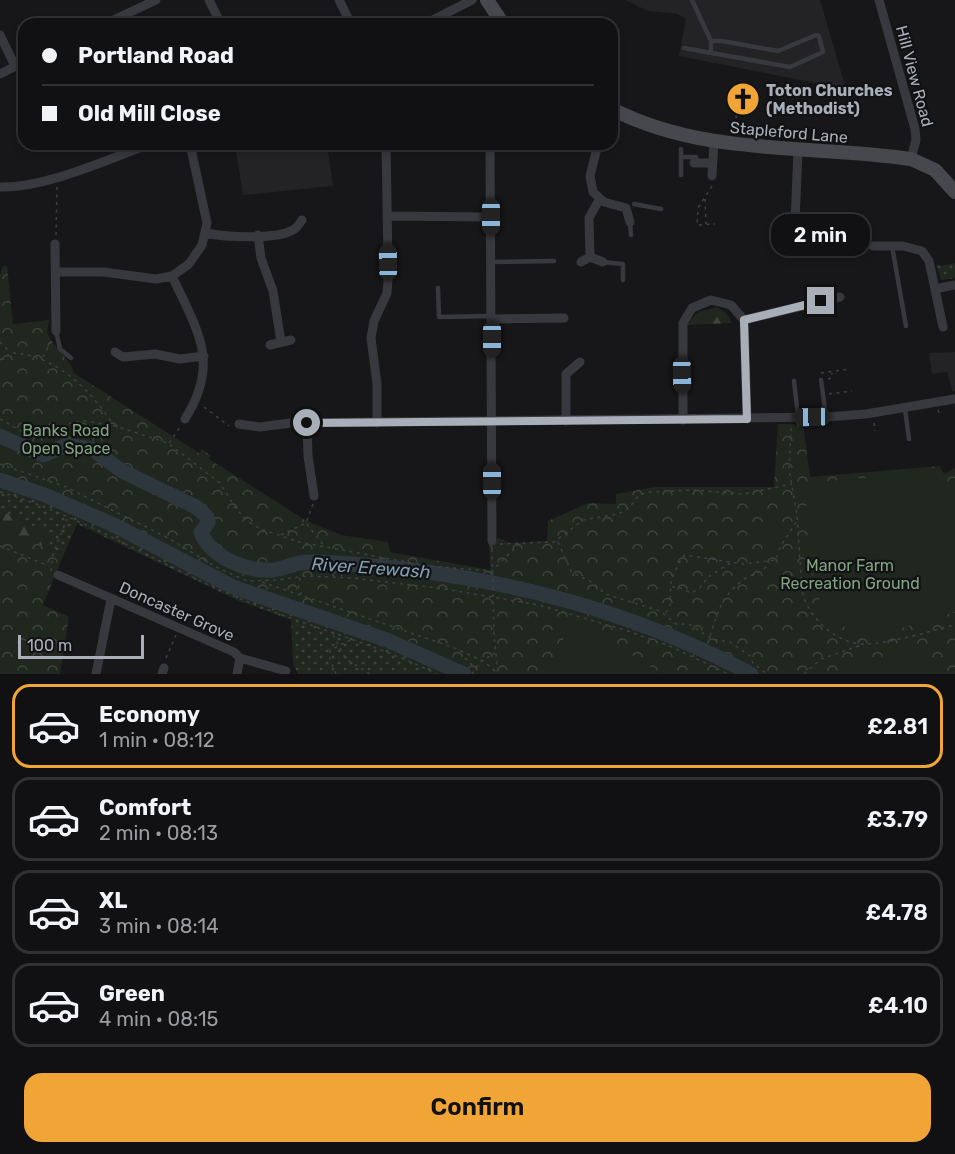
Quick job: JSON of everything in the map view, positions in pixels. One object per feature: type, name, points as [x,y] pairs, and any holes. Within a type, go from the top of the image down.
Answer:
[{"type":"main road","points":[[487,0],[499,18]]},
{"type":"main road","name":"Stapleford Lane","points":[[618,114],[648,125],[714,142],[911,159],[935,170],[955,192]]},
{"type":"street","points":[[118,18],[156,0]]},
{"type":"street","points":[[209,0],[218,18]]},
{"type":"street","points":[[339,0],[348,18]]},
{"type":"street","points":[[437,18],[472,0]]},
{"type":"street","name":"Hill View Road","points":[[879,0],[915,129],[916,140],[911,159]]},
{"type":"street","points":[[0,35],[18,61]]},
{"type":"street","points":[[0,74],[18,65]]},
{"type":"street","points":[[712,176],[714,142]]},
{"type":"street","points":[[0,187],[28,184],[57,176],[122,150]]},
{"type":"street","points":[[56,272],[104,272],[148,279],[172,276],[193,260],[206,233],[206,213],[191,150]]},
{"type":"street","points":[[387,150],[388,262]]},
{"type":"street","points":[[490,150],[492,541]]},
{"type":"street","points":[[597,150],[590,184],[599,200],[630,206],[630,222]]},
{"type":"street","points":[[798,150],[799,217]]},
{"type":"street","points":[[695,163],[711,163]]},
{"type":"street","points":[[590,257],[589,218],[599,200]]},
{"type":"street","points":[[387,216],[491,217]]},
{"type":"street","points":[[206,233],[227,236],[258,235],[287,233],[300,227]]},
{"type":"street","points":[[258,235],[261,258],[273,291],[281,342]]},
{"type":"street","points":[[55,244],[56,331]]},
{"type":"street","points":[[873,246],[916,247],[922,251],[929,261],[943,327]]},
{"type":"street","points":[[581,262],[590,257]]},
{"type":"street","points":[[590,257],[603,262]]},
{"type":"street","points":[[172,276],[199,330],[204,356],[204,377],[199,405],[185,419]]},
{"type":"street","points":[[377,423],[377,384],[371,338],[374,321],[387,293],[388,280]]},
{"type":"street","points":[[935,289],[955,285]]},
{"type":"street","points":[[744,320],[840,297]]},
{"type":"street","points":[[683,420],[682,331],[687,312],[704,302],[718,300],[731,305],[744,320],[747,419]]},
{"type":"street","points":[[492,318],[559,315]]},
{"type":"street","points":[[270,345],[291,339]]},
{"type":"street","points":[[120,358],[155,354],[180,359],[204,356]]},
{"type":"street","points":[[566,421],[566,374],[580,362]]},
{"type":"street","points":[[245,429],[307,423],[826,417],[905,408],[955,399]]},
{"type":"street","points":[[307,423],[308,456],[315,496]]},
{"type":"street","name":"Doncaster Grove","points":[[58,575],[179,628],[240,658],[286,671]]},
{"type":"street","points":[[96,674],[111,599]]},
{"type":"street","points":[[237,674],[240,658]]},
{"type":"lane","points":[[693,0],[711,41],[711,53]]},
{"type":"lane","points":[[684,48],[790,67],[820,54],[823,49],[816,35],[778,51],[711,41]]},
{"type":"lane","points":[[681,149],[681,175]]},
{"type":"lane","points":[[681,157],[696,157],[695,163]]},
{"type":"lane","points":[[630,206],[661,209]]},
{"type":"lane","points":[[630,222],[631,236]]},
{"type":"lane","points":[[892,246],[906,326]]},
{"type":"lane","points":[[491,262],[554,261]]},
{"type":"lane","points":[[603,262],[623,264],[623,280]]},
{"type":"lane","points":[[438,288],[439,317],[492,318]]},
{"type":"lane","points":[[56,331],[60,349],[72,358]]},
{"type":"lane","points":[[821,380],[826,417]]},
{"type":"lane","points":[[794,381],[795,418]]},
{"type":"lane","points":[[905,408],[909,439]]},
{"type":"path","points":[[732,144],[738,108]]},
{"type":"path","points":[[55,244],[57,176]]},
{"type":"path","points":[[712,176],[712,185],[697,212],[697,225],[715,225]]},
{"type":"path","points":[[705,199],[706,225]]},
{"type":"path","points":[[43,358],[56,331]]},
{"type":"path","points":[[0,342],[11,353],[43,358],[89,391],[115,426]]},
{"type":"path","points":[[0,360],[11,353]]},
{"type":"path","points":[[818,374],[850,369]]},
{"type":"path","points":[[821,380],[832,378],[831,372]]},
{"type":"path","points":[[823,395],[852,391]]},
{"type":"path","points":[[199,405],[228,426],[245,429]]},
{"type":"path","points":[[795,418],[789,458],[798,520],[802,590],[806,602],[818,620],[838,638],[865,644]]},
{"type":"path","points":[[0,419],[34,436],[74,422],[115,426],[168,443],[220,483],[236,508],[250,523],[261,530],[280,536],[439,568],[492,572]]},
{"type":"path","points":[[168,443],[185,419]]},
{"type":"path","points":[[0,464],[66,487],[168,538],[216,567],[247,580],[302,577],[353,578],[445,589],[539,605],[628,631],[672,647],[728,674]]},
{"type":"path","points":[[498,674],[492,541],[502,545],[557,541],[583,520],[618,514],[628,508],[639,495],[649,492],[694,490],[743,494],[792,484]]},
{"type":"path","points":[[0,492],[68,518],[227,593],[333,634],[401,657],[437,674]]},
{"type":"path","points":[[280,536],[306,523],[315,496]]},
{"type":"path","points":[[58,575],[55,577],[52,574],[50,566],[68,518]]},
{"type":"path","points":[[666,614],[670,606],[671,587],[681,559],[685,555],[743,564],[776,560],[780,547],[798,520]]},
{"type":"path","points":[[306,523],[326,547]]},
{"type":"path","points":[[557,541],[572,573],[592,582],[605,594],[620,596],[637,606],[666,614],[676,624],[689,624],[710,637],[734,644],[766,674]]},
{"type":"path","points":[[492,572],[519,544]]},
{"type":"path","points":[[0,546],[50,566]]},
{"type":"path","points":[[671,587],[678,587],[691,593],[708,577],[733,561]]},
{"type":"path","points":[[710,637],[723,599],[744,579],[765,571],[770,561]]},
{"type":"path","points":[[302,577],[297,586],[303,596]]},
{"type":"path","points":[[259,581],[452,647],[482,661],[498,674]]},
{"type":"path","points":[[804,674],[820,659],[865,644],[955,625]]},
{"type":"path","points":[[163,671],[179,628]]},
{"type":"path","points":[[333,634],[346,659],[370,674]]},
{"type":"path","points":[[336,674],[330,659],[330,650],[352,639]]},
{"type":"path","points":[[473,673],[482,661],[496,653]]},
{"type":"path","points":[[465,658],[475,668]]},
{"type":"shaded area","points":[[625,0],[820,0],[846,89],[679,56],[686,19],[677,14],[648,11]]},
{"type":"shaded area","points":[[236,150],[328,150],[333,186],[243,195]]},
{"type":"shaded area","points":[[955,352],[955,391],[953,392],[947,372],[932,374],[929,353]]},
{"type":"green space","points":[[936,263],[941,266],[955,263],[955,278],[941,280]]},
{"type":"green space","name":"Manor Farm Recreation Ground","points":[[3,266],[7,266],[13,324],[49,320],[48,334],[70,363],[74,373],[199,453],[202,450],[211,455],[209,459],[305,520],[341,535],[388,542],[390,552],[490,570],[489,541],[496,541],[498,538],[511,543],[547,541],[548,521],[588,503],[616,504],[616,494],[655,487],[774,487],[778,424],[803,424],[810,477],[940,466],[944,474],[955,468],[955,674],[459,674],[359,632],[231,585],[131,533],[53,498],[0,480],[0,274]]},
{"type":"green space","points":[[717,307],[726,313],[732,323],[687,325],[697,313]]},
{"type":"green space","points":[[932,472],[939,481],[955,486],[955,612],[905,627],[859,635],[827,617],[815,588],[806,508],[809,491],[819,482]]},
{"type":"green space","points":[[0,480],[53,498],[131,533],[231,585],[359,632],[459,674],[298,674],[293,664],[291,620],[237,600],[77,524],[64,554],[48,548],[52,535],[0,510]]},
{"type":"green space","points":[[0,510],[52,535],[48,548],[0,529]]},
{"type":"green space","points":[[0,529],[64,554],[43,605],[69,617],[60,674],[0,674]]},
{"type":"green space","points":[[786,529],[786,541],[751,542],[751,530]]},
{"type":"green space","points":[[574,621],[663,674],[543,674]]},
{"type":"green space","points":[[924,647],[931,674],[857,674],[855,663]]},
{"type":"waterway","name":"River Erewash","points":[[0,436],[43,455],[67,445],[92,449],[122,471],[196,507],[207,517],[208,523],[201,532],[212,549],[241,565],[273,570],[299,563],[327,562],[444,574],[497,584],[550,596],[652,629],[751,674]]},
{"type":"waterway","name":"River Erewash","points":[[0,480],[45,495],[116,526],[233,587],[387,640],[464,674]]},
{"type":"place","name":"Toton Churches (Methodist)","points":[[743,99]]},
{"type":"route","points":[[307,423],[747,419],[744,320],[821,301]]},
{"type":"park label","name":"Banks Road Open Space","points":[[66,439]]}]
